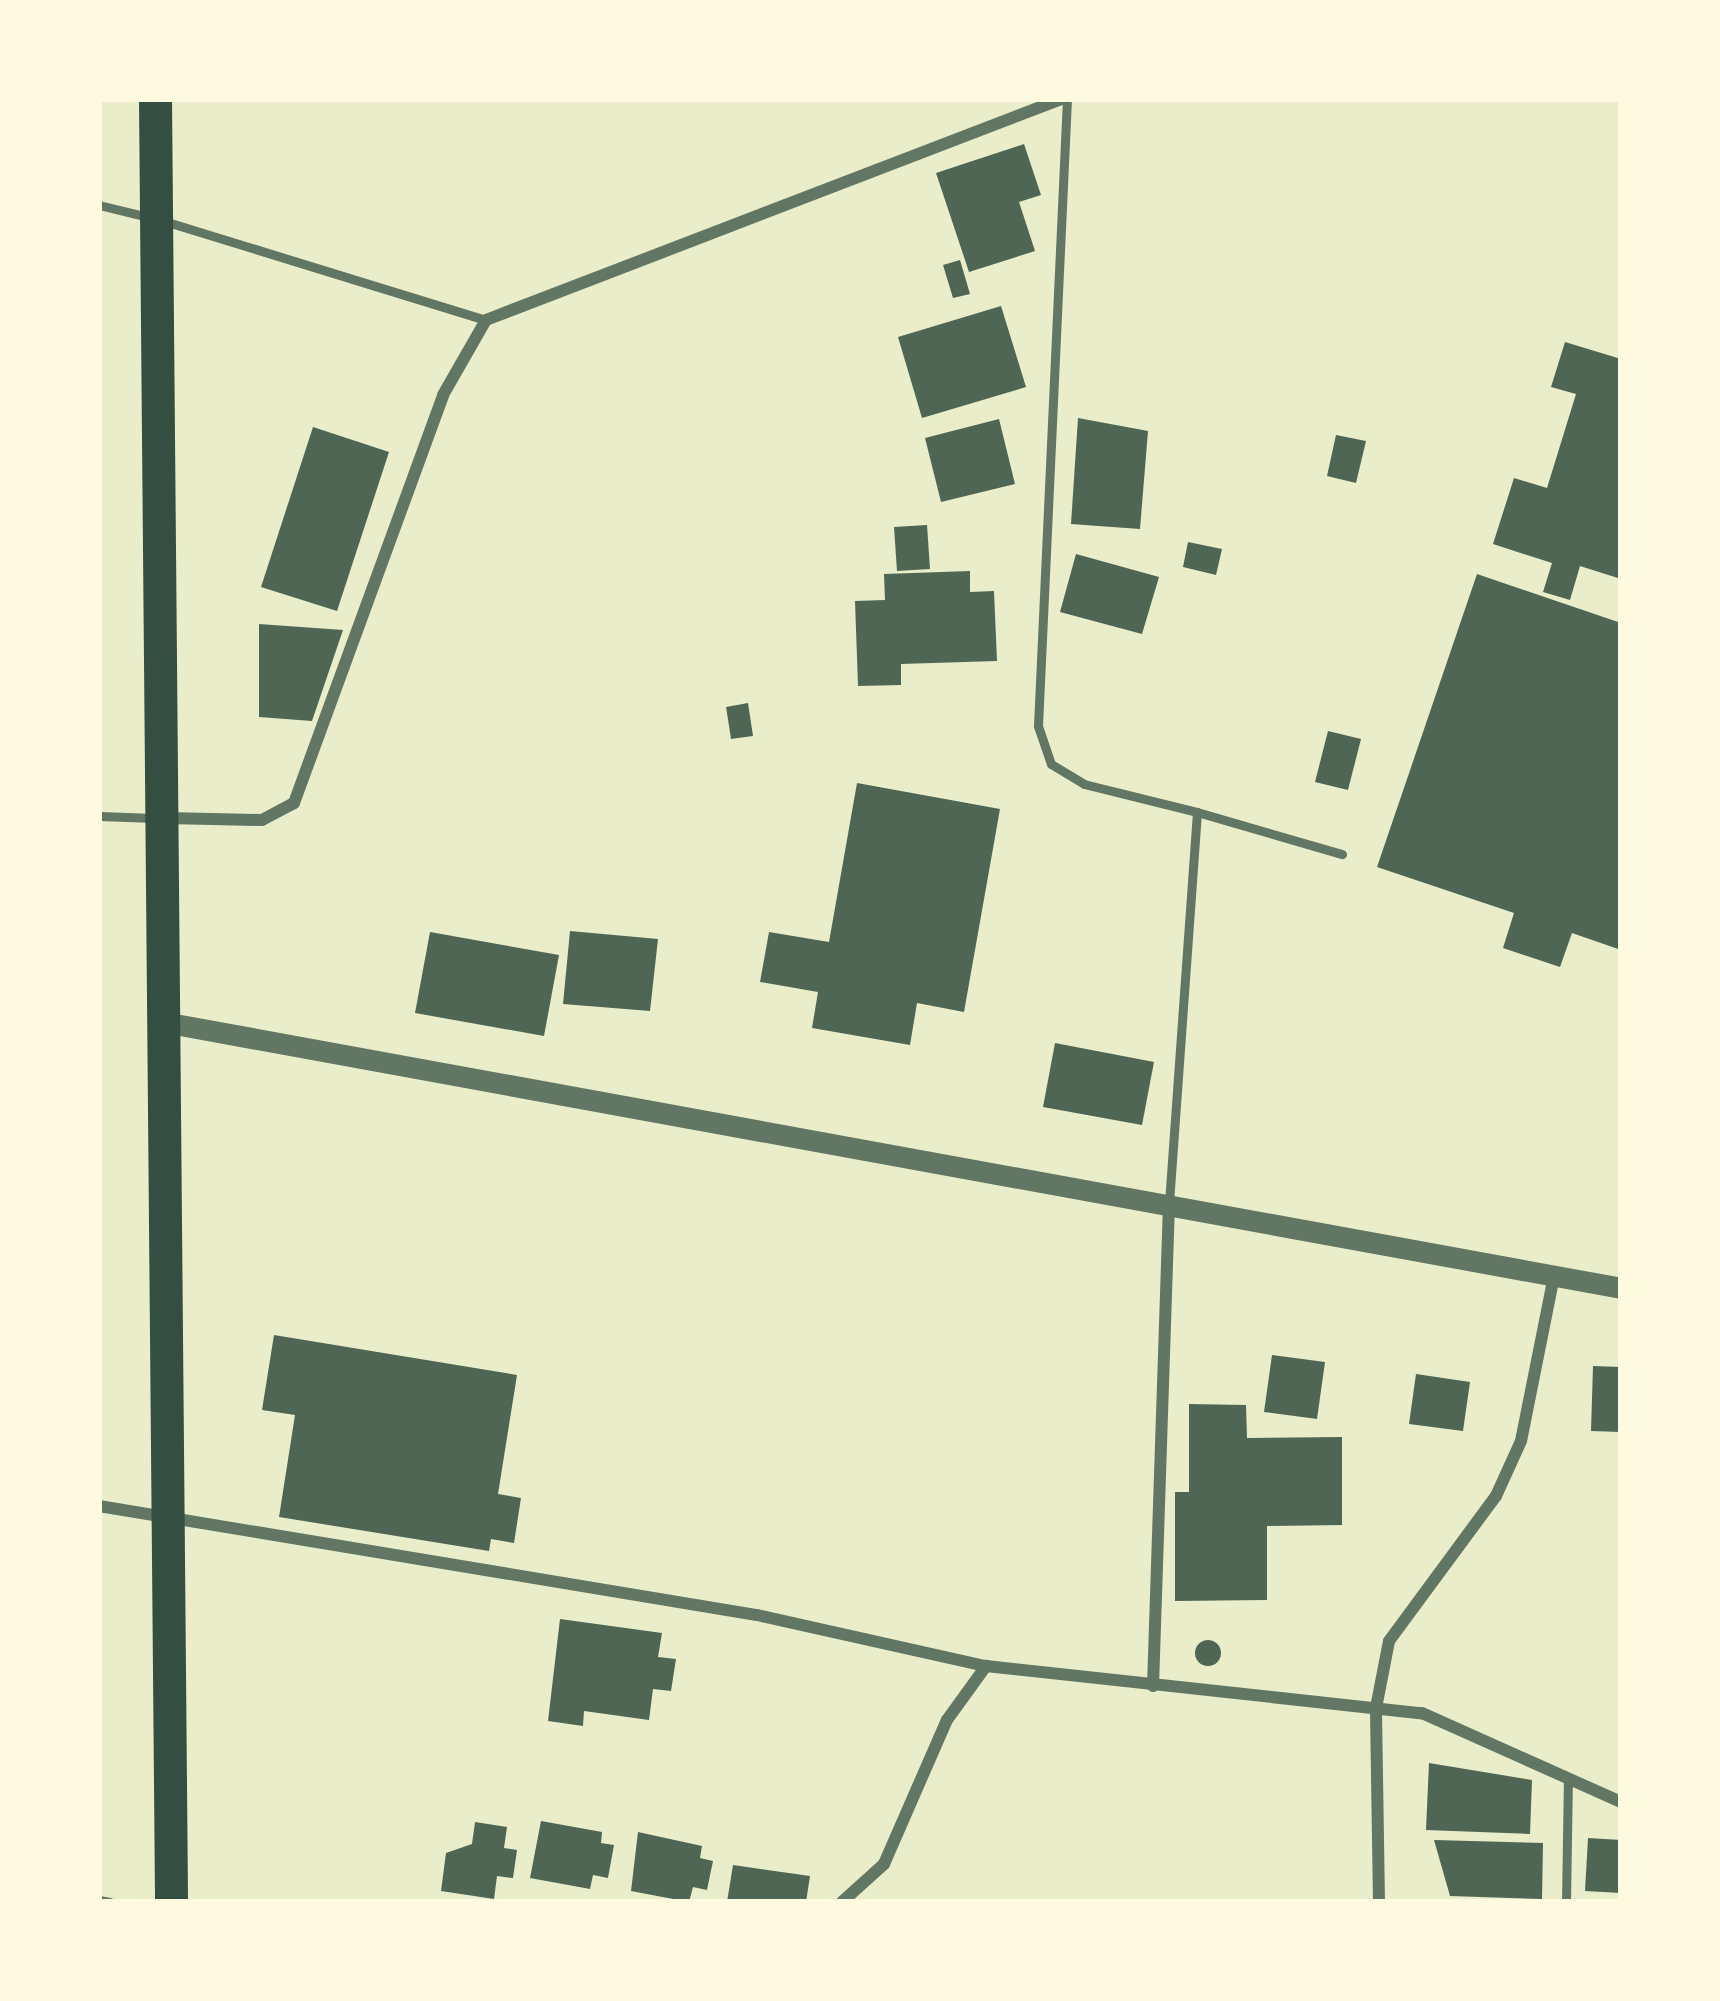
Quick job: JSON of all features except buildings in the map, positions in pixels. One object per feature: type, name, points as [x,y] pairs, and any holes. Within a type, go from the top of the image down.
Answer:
[{"type":"highway","points":[[155,99],[169,1023],[171,1902]]},
{"type":"street","points":[[166,818],[262,820],[294,803],[443,395],[486,320],[1064,99]]},
{"type":"street","points":[[169,1023],[1621,1288]]},
{"type":"street","points":[[1153,1686],[1169,1202]]},
{"type":"street","points":[[1379,1902],[1376,1708],[1389,1641],[1496,1496],[1521,1442],[1554,1276]]},
{"type":"street","points":[[99,1506],[170,1523],[757,1615],[986,1666],[1421,1713],[1621,1802]]},
{"type":"street","points":[[842,1902],[884,1864],[946,1720],[986,1666]]},
{"type":"lane","points":[[1064,99],[1038,726],[1051,764],[1084,784],[1342,854]]},
{"type":"lane","points":[[99,205],[486,320]]},
{"type":"lane","points":[[1169,1202],[1197,812]]},
{"type":"lane","points":[[99,816],[166,818]]},
{"type":"lane","points":[[1566,1902],[1568,1777]]},
{"type":"lane","points":[[99,1900],[110,1902]]}]
